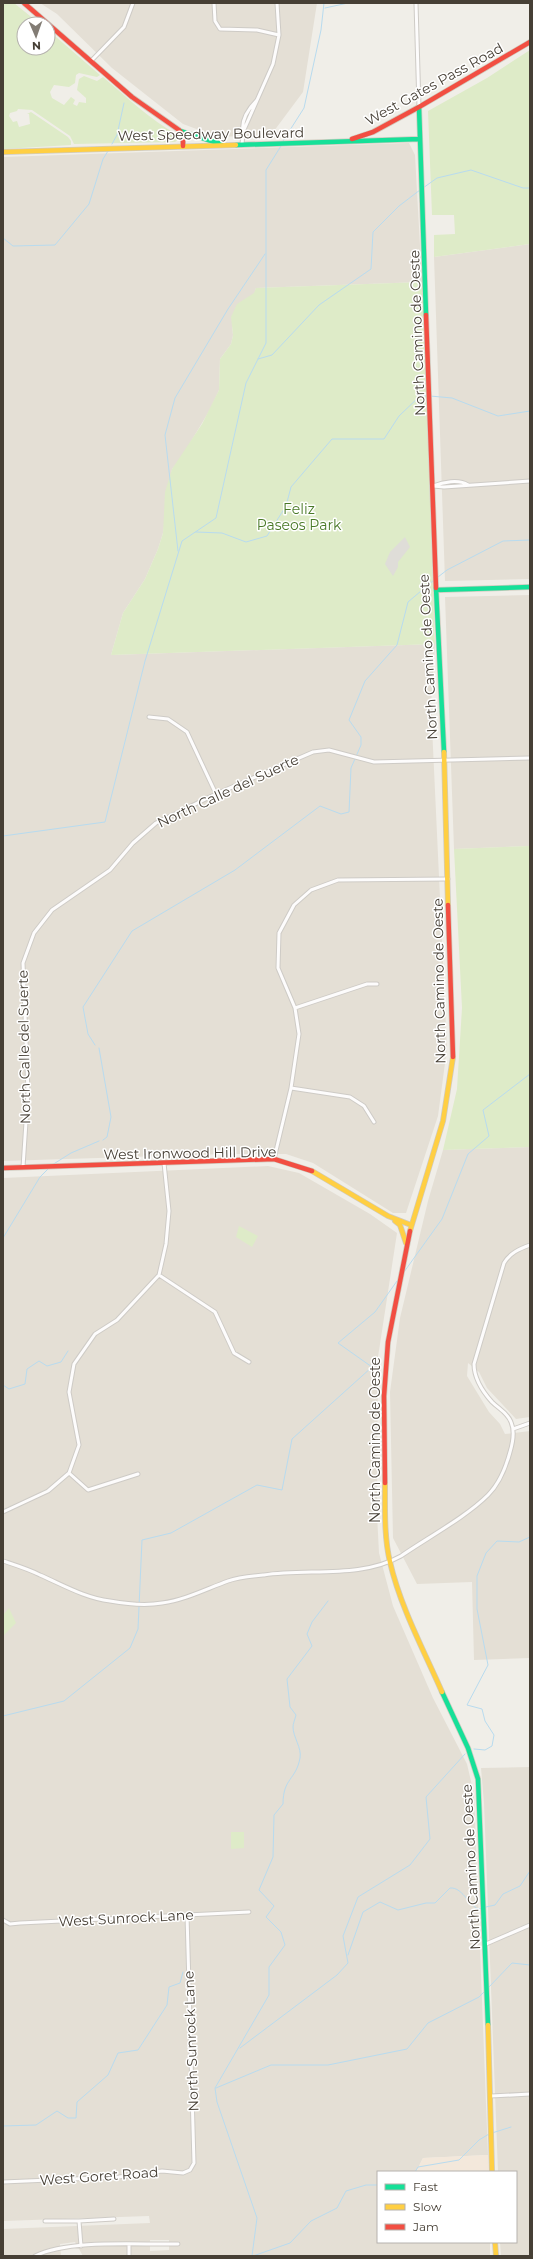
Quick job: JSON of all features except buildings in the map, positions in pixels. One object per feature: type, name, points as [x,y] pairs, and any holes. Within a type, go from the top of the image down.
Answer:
[{"type":"street","points":[[24,3],[39,14],[92,60],[148,111],[179,130],[228,145]]},
{"type":"street","points":[[92,60],[124,27],[133,3]]},
{"type":"street","points":[[214,3],[215,21],[218,28],[222,30],[257,30],[279,35]]},
{"type":"street","points":[[242,145],[242,124],[251,106],[257,100],[273,64],[279,35],[277,3]]},
{"type":"street","name":"North Camino de Oeste","points":[[416,3],[436,590],[444,761],[453,1065],[443,1121],[411,1225],[385,1364],[384,1469],[386,1528],[390,1562],[425,1654],[475,1767],[480,1797],[491,2096],[492,2171]]},
{"type":"street","points":[[215,31],[218,28]]},
{"type":"street","name":"West Gates Pass Road","points":[[347,141],[373,132],[419,108],[530,42]]},
{"type":"street","points":[[179,130],[183,135],[183,146]]},
{"type":"street","name":"West Speedway Boulevard","points":[[3,152],[420,139]]},
{"type":"street","points":[[433,486],[440,487],[530,481]]},
{"type":"street","points":[[436,590],[530,587]]},
{"type":"street","points":[[149,717],[168,719],[186,732],[216,794]]},
{"type":"street","name":"North Calle del Suerte","points":[[23,1168],[28,1092],[23,963],[34,933],[52,910],[110,870],[133,843],[156,824],[216,794],[313,752],[330,750],[353,755],[374,762],[530,758]]},
{"type":"street","points":[[274,1159],[291,1088],[299,1034],[295,1008],[278,968],[279,933],[294,905],[311,890],[338,880],[448,879]]},
{"type":"street","points":[[295,1008],[367,984],[377,984]]},
{"type":"street","points":[[291,1088],[350,1097],[364,1106],[374,1122]]},
{"type":"street","name":"West Ironwood Hill Drive","points":[[3,1168],[274,1159],[309,1169],[393,1219],[411,1225]]},
{"type":"street","points":[[3,1512],[48,1491],[69,1473],[79,1445],[70,1392],[74,1364],[96,1334],[117,1320],[159,1275],[166,1244],[168,1211],[164,1163]]},
{"type":"street","points":[[393,1219],[400,1225],[407,1246]]},
{"type":"street","points":[[3,1561],[39,1574],[83,1595],[109,1601],[140,1605],[162,1603],[185,1598],[230,1580],[265,1574],[325,1572],[365,1568],[390,1562],[472,1508],[489,1495],[500,1479],[513,1442],[511,1421],[504,1411],[492,1402],[476,1378],[474,1364],[504,1263],[516,1250],[530,1245]]},
{"type":"street","points":[[159,1275],[215,1312],[234,1353],[249,1362]]},
{"type":"street","points":[[512,1429],[530,1423]]},
{"type":"street","points":[[69,1473],[88,1490],[138,1474]]},
{"type":"street","name":"West Sunrock Lane","points":[[3,1920],[15,1923],[250,1912]]},
{"type":"street","name":"North Sunrock Lane","points":[[187,1915],[194,2163],[192,2168]]},
{"type":"street","points":[[486,1944],[530,1925]]},
{"type":"street","points":[[491,2096],[530,2094]]},
{"type":"street","name":"West Goret Road","points":[[3,2182],[119,2177],[162,2171],[183,2173],[192,2168]]},
{"type":"street","points":[[45,2221],[114,2219]]},
{"type":"street","points":[[79,2221],[81,2246]]},
{"type":"street","points":[[495,2243],[496,2256]]},
{"type":"street","points":[[35,2256],[48,2250],[81,2246],[178,2244]]},
{"type":"street","points":[[129,2245],[129,2256]]},
{"type":"shaded area","points":[[40,3],[317,3],[303,92],[271,135],[218,137],[183,124],[112,68],[57,14]]},
{"type":"shaded area","points":[[409,143],[415,155],[422,282],[256,288],[255,293],[232,326],[233,335],[231,344],[220,359],[219,390],[211,408],[181,458],[172,469],[163,533],[158,549],[145,579],[123,613],[111,655],[435,644],[431,705],[447,1048],[438,1116],[406,1213],[393,1213],[313,1163],[286,1154],[225,1154],[3,1161],[3,157]]},
{"type":"shaded area","points":[[530,244],[530,579],[445,581],[434,257]]},
{"type":"shaded area","points":[[405,537],[410,547],[398,562],[398,567],[393,576],[385,564],[390,552]]},
{"type":"shaded area","points":[[530,595],[530,846],[454,849],[445,597]]},
{"type":"shaded area","points":[[530,1147],[530,1417],[516,1419],[487,1388],[479,1372],[468,1363],[467,1376],[489,1412],[500,1424],[505,1434],[530,1431],[530,1658],[474,1660],[472,1582],[417,1584],[393,1538],[390,1392],[400,1318],[428,1201],[443,1150]]},
{"type":"shaded area","points":[[268,1166],[299,1173],[370,1214],[397,1233],[378,1357],[377,1514],[379,1553],[393,1606],[433,1698],[467,1764],[474,1794],[488,2155],[423,2158],[416,2171],[377,2171],[377,2243],[490,2243],[490,2256],[83,2256],[75,2242],[60,2244],[61,2256],[3,2256],[3,2229],[150,2223],[149,2216],[3,2221],[3,1178]],"holes":[[[150,2240],[169,2240],[169,2250],[150,2251]]]},
{"type":"shaded area","points":[[530,1767],[530,2256],[501,2256],[500,2243],[517,2243],[517,2171],[498,2171],[484,1803],[481,1768]]},
{"type":"shaded area","points":[[488,2155],[489,2171],[416,2171],[423,2158]]},
{"type":"green space","points":[[3,3],[14,3],[30,16],[16,16],[16,56],[56,56],[56,37],[100,75],[97,77],[79,73],[76,75],[75,83],[69,87],[54,85],[50,92],[52,98],[64,105],[71,97],[75,100],[73,104],[77,106],[79,102],[86,103],[86,98],[77,90],[79,79],[84,76],[97,81],[103,77],[149,116],[178,135],[178,140],[175,142],[74,144],[70,136],[32,110],[18,109],[17,111],[10,113],[9,116],[13,122],[17,121],[19,127],[30,124],[29,114],[27,114],[31,112],[68,137],[71,141],[71,145],[3,149]]},
{"type":"green space","points":[[530,50],[530,244],[434,257],[434,235],[455,234],[454,215],[432,215],[428,111],[487,78]]},
{"type":"green space","name":"Feliz Paseos Park","points":[[422,282],[435,644],[111,655],[123,613],[145,579],[158,549],[163,533],[165,492],[172,469],[202,424],[219,390],[220,359],[231,344],[233,335],[231,317],[237,304],[254,293],[256,288]]},
{"type":"green space","points":[[530,846],[530,1147],[443,1150],[457,1089],[462,1008],[454,849]]},
{"type":"green space","points":[[239,1226],[258,1236],[252,1247],[236,1237]]},
{"type":"green space","points":[[9,1608],[16,1623],[3,1636],[3,1615]]},
{"type":"green space","points":[[231,1832],[244,1832],[244,1848],[231,1849]]},
{"type":"waterway","points":[[283,141],[304,108],[321,30],[324,3]]},
{"type":"waterway","points":[[325,8],[348,3]]},
{"type":"waterway","points":[[112,144],[117,135],[124,103]]},
{"type":"waterway","points":[[3,836],[105,822],[145,661],[182,541],[216,518],[246,383],[266,343],[266,170],[281,146]]},
{"type":"waterway","points":[[3,238],[13,246],[55,245],[89,204],[103,159],[108,151]]},
{"type":"waterway","points":[[423,188],[437,178],[471,170],[523,188],[530,188]]},
{"type":"waterway","points":[[258,359],[272,355],[319,305],[371,269],[373,232],[399,206],[420,190]]},
{"type":"waterway","points":[[178,551],[165,435],[175,398],[228,309],[265,254]]},
{"type":"waterway","points":[[196,532],[222,533],[246,542],[267,536],[286,506],[291,487],[332,439],[384,439],[399,416],[421,395],[427,396]]},
{"type":"waterway","points":[[430,396],[452,398],[498,416],[530,411]]},
{"type":"waterway","points":[[438,577],[447,570],[503,541],[530,540]]},
{"type":"waterway","points":[[95,1045],[88,1034],[83,1007],[132,931],[235,870],[320,806],[341,814],[349,812],[351,768],[361,745],[361,737],[349,720],[365,681],[397,645],[408,602],[434,580]]},
{"type":"waterway","points":[[99,1048],[111,1117],[107,1137],[103,1140]]},
{"type":"waterway","points":[[404,1272],[442,1219],[468,1154],[489,1136],[483,1110],[530,1074]]},
{"type":"waterway","points":[[52,1165],[71,1153],[99,1141]]},
{"type":"waterway","points":[[3,1238],[40,1177],[48,1169]]},
{"type":"waterway","points":[[3,1716],[64,1701],[130,1648],[138,1629],[142,1540],[171,1533],[257,1485],[282,1490],[292,1439],[372,1367],[338,1343],[375,1312],[397,1281]]},
{"type":"waterway","points":[[3,1385],[9,1389],[25,1384],[27,1369],[39,1361],[47,1366],[61,1362],[68,1351]]},
{"type":"waterway","points":[[474,1749],[485,1750],[492,1746],[494,1735],[485,1721],[482,1709],[467,1705],[488,1665],[477,1609],[477,1576],[486,1553],[497,1541],[519,1542],[530,1537]]},
{"type":"waterway","points":[[252,2256],[257,2218],[217,2102],[215,2088],[269,1995],[269,1967],[285,1945],[281,1932],[266,1917],[274,1906],[259,1890],[273,1857],[274,1815],[283,1804],[285,1789],[296,1771],[300,1758],[300,1750],[294,1735],[293,1727],[296,1715],[290,1707],[287,1679],[312,1646],[307,1634],[312,1622],[328,1601]]},
{"type":"waterway","points":[[240,2048],[337,1975],[348,1963],[343,1936],[358,1897],[410,1865],[430,1839],[426,1797],[465,1754]]},
{"type":"waterway","points":[[486,1907],[495,1905],[503,1894],[520,1886],[530,1871]]},
{"type":"waterway","points":[[348,1955],[363,1912],[380,1902],[398,1910],[426,1903],[435,1903],[450,1888],[454,1888],[458,1890],[474,1907],[478,1909],[483,1908]]},
{"type":"waterway","points":[[489,1987],[512,1963],[530,1965]]},
{"type":"waterway","points":[[3,2126],[36,2125],[57,2111],[68,2118],[76,2118],[77,2102],[108,2075],[118,2053],[138,2050],[167,2005],[169,1987],[180,1983],[183,1972]]},
{"type":"waterway","points":[[216,2088],[271,2065],[328,2065],[407,2049],[428,2023],[479,1997],[485,1991]]},
{"type":"waterway","points":[[492,2133],[511,2127]]},
{"type":"waterway","points":[[416,2171],[418,2167],[459,2160],[479,2140],[489,2134]]},
{"type":"waterway","points":[[253,2256],[290,2243],[311,2221],[337,2208],[346,2191],[366,2185],[377,2185]]},
{"type":"traffic: fast","points":[[419,107],[426,315]]},
{"type":"traffic: fast","points":[[180,131],[221,144]]},
{"type":"traffic: fast","points":[[236,145],[420,139]]},
{"type":"traffic: fast","points":[[436,590],[530,587]]},
{"type":"traffic: fast","points":[[436,588],[444,752]]},
{"type":"traffic: fast","points":[[442,1692],[468,1748],[478,1779],[488,2025]]},
{"type":"traffic: slow","points":[[3,152],[236,145]]},
{"type":"traffic: slow","points":[[444,752],[448,905]]},
{"type":"traffic: slow","points":[[410,1231],[443,1121],[453,1057]]},
{"type":"traffic: slow","points":[[312,1171],[388,1216],[411,1225]]},
{"type":"traffic: slow","points":[[395,1221],[400,1225],[406,1243]]},
{"type":"traffic: slow","points":[[385,1483],[385,1523],[390,1562],[394,1579],[413,1628],[442,1692]]},
{"type":"traffic: slow","points":[[488,2025],[492,2171]]},
{"type":"traffic: slow","points":[[495,2243],[496,2256]]},
{"type":"traffic: jam","points":[[24,3],[132,97],[179,130],[183,135],[183,146]]},
{"type":"traffic: jam","points":[[352,139],[373,132],[419,107],[530,42]]},
{"type":"traffic: jam","points":[[426,315],[436,588]]},
{"type":"traffic: jam","points":[[448,905],[453,1057]]},
{"type":"traffic: jam","points":[[3,1168],[274,1159],[312,1171]]},
{"type":"traffic: jam","points":[[385,1483],[384,1396],[388,1342],[410,1231]]}]
